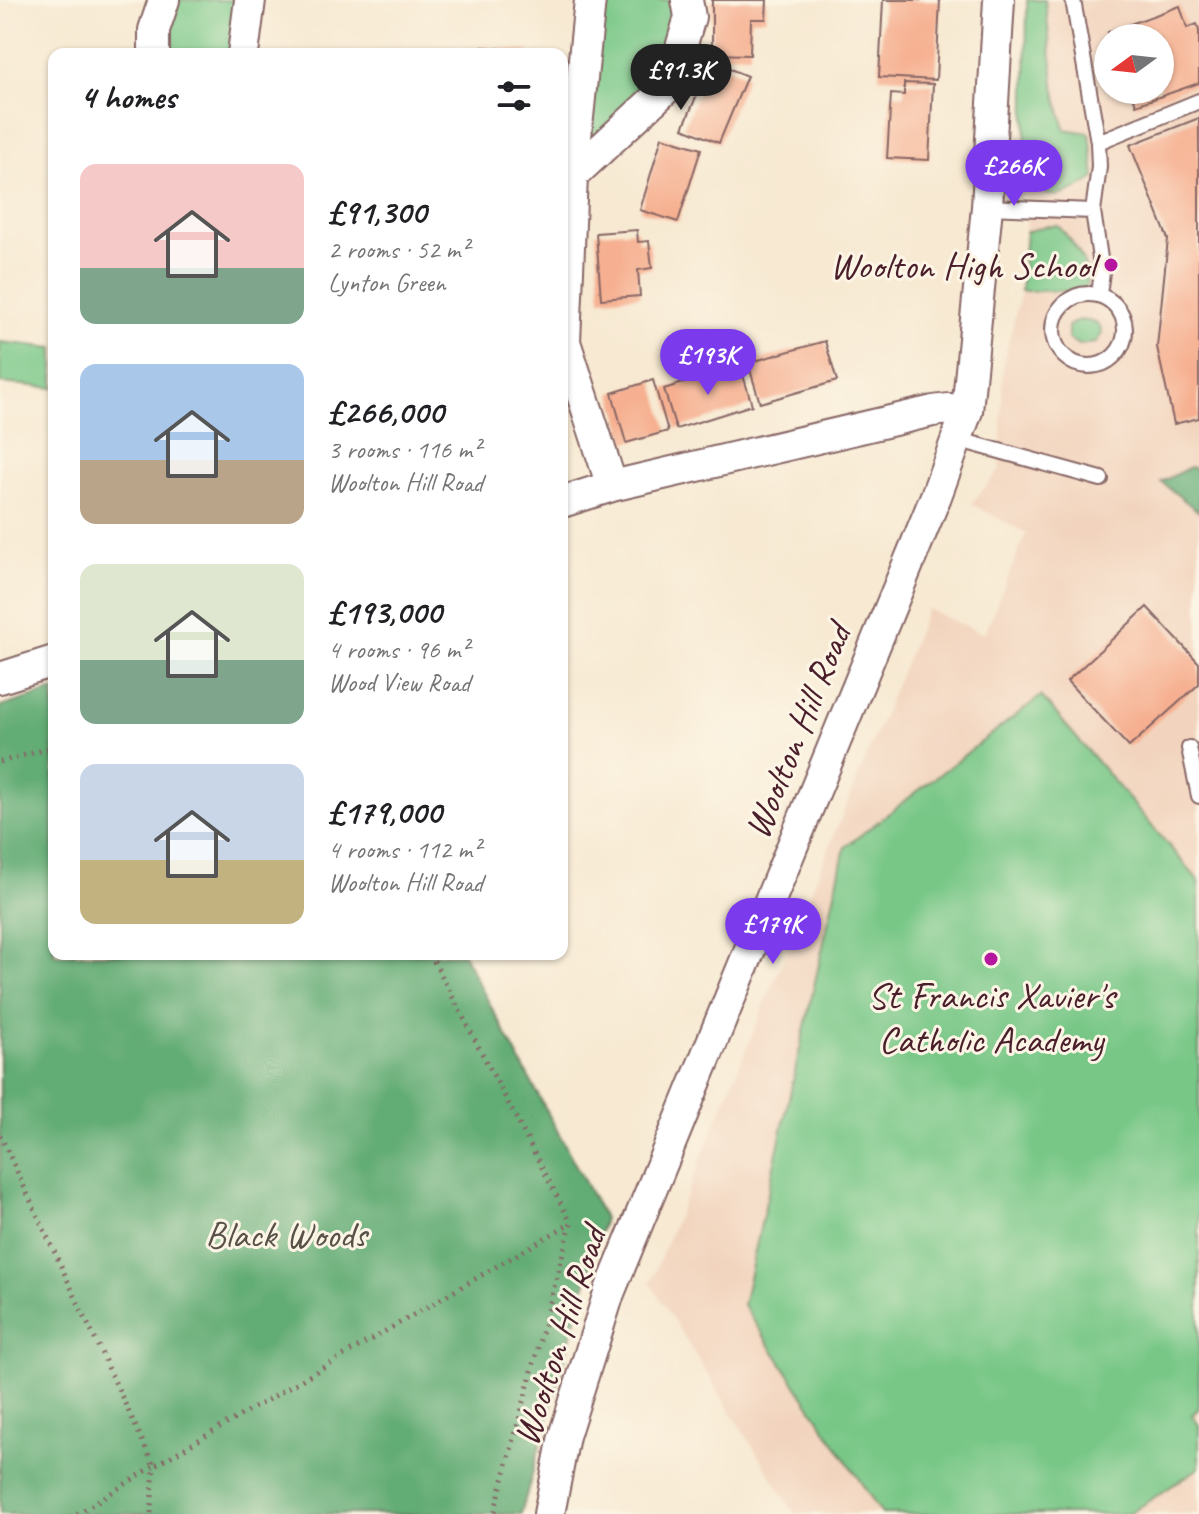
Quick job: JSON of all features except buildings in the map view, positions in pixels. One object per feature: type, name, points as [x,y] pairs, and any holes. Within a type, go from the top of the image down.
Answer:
[{"type":"street","points":[[154,48],[154,30],[164,0]]},
{"type":"street","points":[[244,48],[250,0]]},
{"type":"street","points":[[568,271],[572,176],[590,0]]},
{"type":"street","points":[[572,176],[670,85],[690,17],[687,0]]},
{"type":"street","name":"Woolton Hill Road","points":[[549,1514],[564,1436],[609,1293],[947,469],[967,411],[987,207],[999,0]]},
{"type":"street","points":[[568,351],[612,486]]},
{"type":"street","points":[[568,500],[612,486],[933,411],[967,411]]},
{"type":"street","points":[[0,678],[48,663]]},
{"type":"lane","points":[[1073,0],[1098,142],[1099,167],[1093,211],[1102,272],[1099,294]]},
{"type":"lane","points":[[1098,142],[1199,101]]},
{"type":"lane","points":[[987,207],[1093,211]]},
{"type":"lane","points":[[1099,294],[1110,299],[1118,308],[1126,330],[1124,342],[1109,361],[1085,366],[1064,356],[1057,347],[1053,323],[1057,312],[1075,296],[1099,294]]},
{"type":"lane","points":[[956,439],[1101,479]]},
{"type":"lane","points":[[1189,748],[1199,796]]},
{"type":"path","points":[[0,762],[48,749]]},
{"type":"path","points":[[433,960],[571,1223],[494,1514]]},
{"type":"path","points":[[0,1135],[154,1466],[151,1514]]},
{"type":"path","points":[[77,1514],[571,1223]]},
{"type":"shaded area","name":"St Francis Xavier's Catholic Academy","points":[[1035,0],[1199,0],[1199,1514],[795,1514],[650,1283],[927,609],[984,634],[1026,533],[971,504],[1000,469],[1003,364],[1021,291],[1026,232],[1025,180]]},
{"type":"green space","points":[[176,0],[243,0],[237,48],[167,48],[168,27]]},
{"type":"green space","points":[[598,0],[676,0],[678,20],[660,84],[581,157]]},
{"type":"green space","points":[[1027,0],[1045,0],[1055,91],[1065,129],[1090,133],[1095,178],[1060,195],[1043,193],[1025,180]]},
{"type":"green space","points":[[1058,226],[1075,246],[1086,270],[1086,287],[1079,291],[1021,291],[1026,232]]},
{"type":"green space","points":[[1079,320],[1099,326],[1102,333],[1096,343],[1079,345],[1068,339],[1068,326]]},
{"type":"green space","points":[[0,342],[48,347],[48,387],[0,383]]},
{"type":"green space","points":[[1190,467],[1199,470],[1199,512],[1161,482]]},
{"type":"green space","name":"Black Woods","points":[[48,692],[48,960],[466,960],[604,1218],[521,1514],[0,1514],[0,707]]},
{"type":"green space","name":"St Francis Xavier's Catholic Academy","points":[[1041,696],[1199,881],[1199,1408],[1192,1415],[1199,1425],[1199,1468],[1129,1514],[882,1514],[743,1305],[845,847]]},
{"type":"place","name":"Woolton High School","points":[[1111,265]]},
{"type":"place","name":"St Francis Xavier's Catholic Academy","points":[[991,959]]}]
